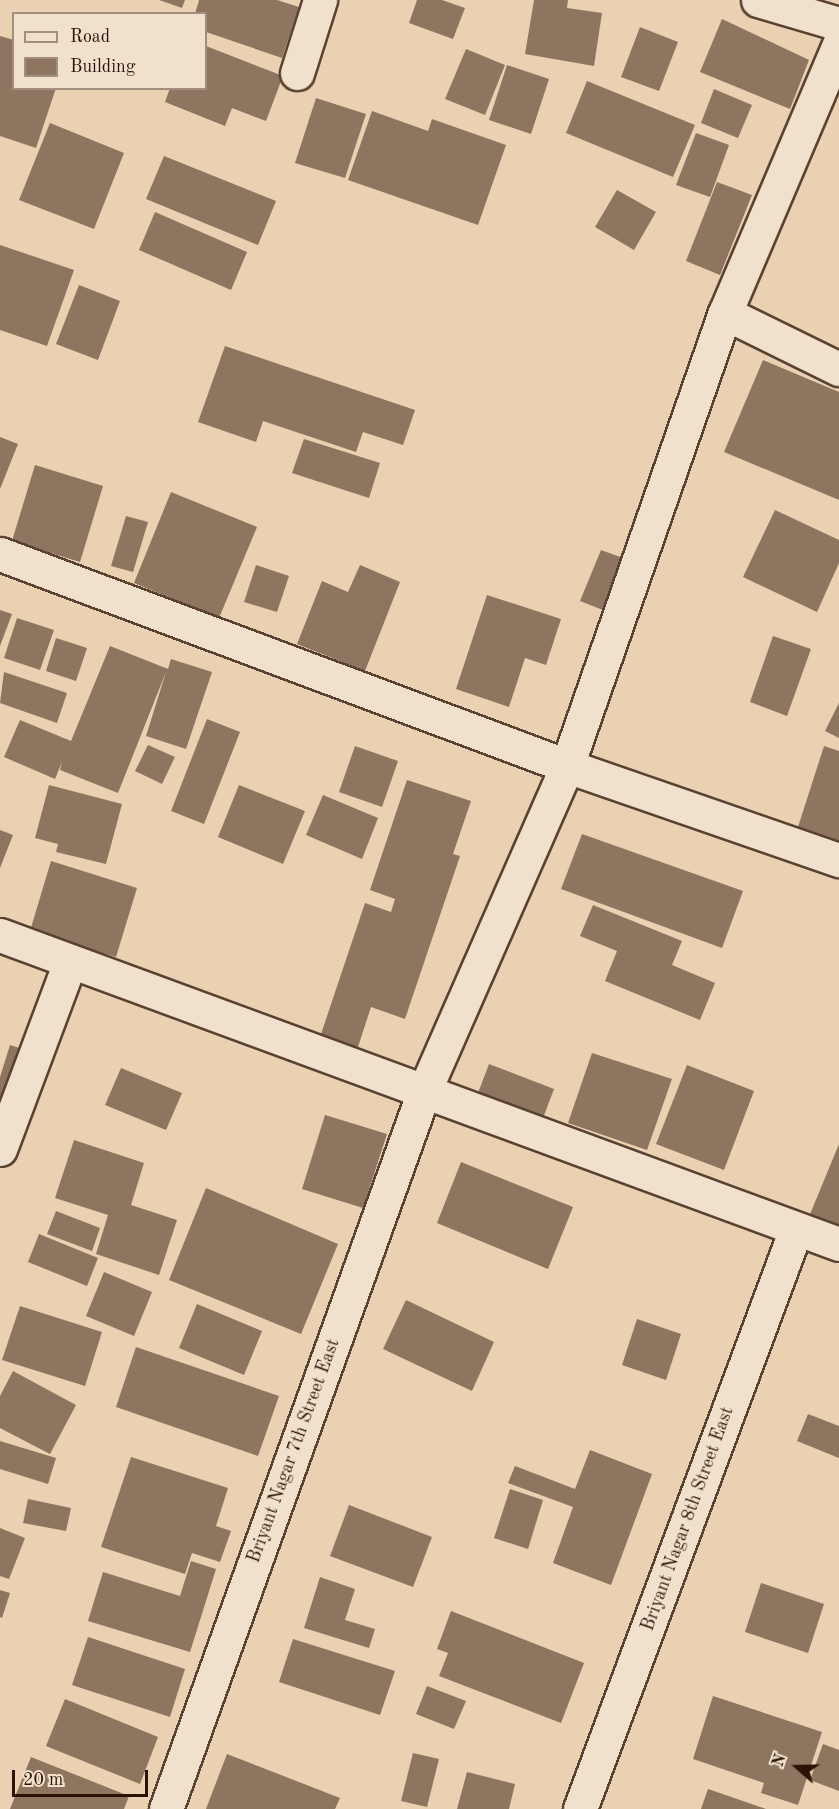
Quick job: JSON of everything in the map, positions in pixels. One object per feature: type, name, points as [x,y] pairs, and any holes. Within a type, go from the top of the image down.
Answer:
[{"type":"street","points":[[297,73],[320,0]]},
{"type":"street","points":[[758,0],[839,24]]},
{"type":"street","name":"Briyant Nagar 7th Street East","points":[[166,1809],[423,1094],[567,766],[725,314],[839,44]]},
{"type":"street","points":[[725,314],[839,369]]},
{"type":"street","points":[[0,554],[567,766],[839,860]]},
{"type":"street","points":[[0,935],[423,1094],[839,1244]]},
{"type":"street","points":[[0,1149],[70,962]]},
{"type":"street","name":"Briyant Nagar 8th Street East","points":[[580,1809],[796,1229]]},
{"type":"building","points":[[159,0],[185,0],[182,8]]},
{"type":"building","points":[[199,0],[277,0],[299,7],[282,58],[207,32],[207,12],[196,12]]},
{"type":"building","points":[[417,0],[442,0],[465,8],[453,39],[409,23]]},
{"type":"building","points":[[534,0],[568,0],[567,8],[602,13],[594,66],[525,54]]},
{"type":"building","points":[[722,19],[809,60],[790,109],[700,72]]},
{"type":"building","points":[[640,27],[678,42],[659,91],[621,77]]},
{"type":"building","points":[[0,36],[12,39],[12,90],[55,90],[36,148],[0,136]]},
{"type":"building","points":[[207,46],[283,76],[266,121],[232,108],[225,126],[165,102],[169,90],[207,90]]},
{"type":"building","points":[[466,49],[505,65],[485,115],[445,99]]},
{"type":"building","points":[[507,65],[549,79],[531,134],[489,120]]},
{"type":"building","points":[[587,81],[695,125],[673,177],[566,133]]},
{"type":"building","points":[[714,89],[752,105],[738,138],[701,123]]},
{"type":"building","points":[[316,98],[366,114],[345,178],[295,163]]},
{"type":"building","points":[[372,111],[428,131],[432,119],[506,145],[478,225],[348,180]]},
{"type":"building","points":[[50,123],[124,153],[94,229],[19,200]]},
{"type":"building","points":[[696,133],[729,145],[710,197],[676,185]]},
{"type":"building","points":[[164,156],[276,201],[258,245],[146,199]]},
{"type":"building","points":[[717,182],[752,195],[720,275],[686,261]]},
{"type":"building","points":[[617,190],[656,212],[634,250],[595,227]]},
{"type":"building","points":[[155,212],[247,252],[231,290],[139,250]]},
{"type":"building","points":[[0,245],[74,270],[47,346],[0,330]]},
{"type":"building","points":[[79,285],[120,301],[98,360],[56,344]]},
{"type":"building","points":[[225,346],[415,410],[403,445],[363,432],[356,452],[263,421],[256,442],[198,422]]},
{"type":"building","points":[[763,360],[839,392],[839,500],[724,452]]},
{"type":"building","points":[[0,437],[18,444],[0,489]]},
{"type":"building","points":[[304,439],[380,463],[369,498],[292,473]]},
{"type":"building","points":[[35,465],[103,486],[80,562],[12,541]]},
{"type":"building","points":[[171,492],[257,527],[219,618],[134,583]]},
{"type":"building","points":[[775,510],[839,540],[839,563],[817,612],[743,577]]},
{"type":"building","points":[[126,516],[148,522],[133,572],[111,566]]},
{"type":"building","points":[[601,550],[634,562],[613,614],[580,601]]},
{"type":"building","points":[[256,565],[289,576],[277,612],[244,602]]},
{"type":"building","points":[[360,565],[400,582],[365,671],[297,644],[322,581],[348,592]]},
{"type":"building","points":[[487,595],[561,619],[546,665],[525,658],[509,707],[456,689]]},
{"type":"building","points":[[0,610],[12,614],[0,646]]},
{"type":"building","points":[[17,618],[54,630],[40,670],[4,658]]},
{"type":"building","points":[[773,636],[811,649],[787,716],[750,702]]},
{"type":"building","points":[[56,638],[87,648],[76,681],[46,671]]},
{"type":"building","points":[[110,646],[168,669],[171,659],[212,672],[186,749],[146,736],[166,672],[118,793],[60,770],[62,762],[55,779],[4,757],[20,720],[71,741]]},
{"type":"building","points":[[4,672],[67,693],[57,723],[0,703]]},
{"type":"building","points":[[839,703],[839,738],[825,731]]},
{"type":"building","points":[[207,719],[240,732],[204,824],[171,811]]},
{"type":"building","points":[[148,745],[175,757],[162,784],[135,771]]},
{"type":"building","points":[[355,746],[398,761],[382,807],[339,792]]},
{"type":"building","points":[[824,746],[839,751],[839,844],[797,830]]},
{"type":"building","points":[[407,780],[471,801],[453,854],[460,856],[405,1019],[371,1007],[357,1050],[320,1037],[365,903],[391,912],[395,899],[370,890]]},
{"type":"building","points":[[49,785],[122,804],[106,864],[56,852],[58,844],[35,838]]},
{"type":"building","points":[[239,785],[305,811],[283,864],[218,837]]},
{"type":"building","points":[[323,795],[378,818],[362,859],[306,835]]},
{"type":"building","points":[[0,830],[13,835],[0,868]]},
{"type":"building","points":[[582,834],[743,891],[722,948],[561,889]]},
{"type":"building","points":[[51,861],[137,888],[116,957],[30,931]]},
{"type":"building","points":[[593,905],[682,941],[672,965],[715,983],[700,1020],[605,981],[617,951],[580,936]]},
{"type":"building","points":[[10,1045],[29,1051],[13,1103],[0,1099],[0,1077]]},
{"type":"building","points":[[592,1053],[672,1079],[647,1150],[568,1123]]},
{"type":"building","points":[[489,1064],[554,1089],[540,1126],[475,1101]]},
{"type":"building","points":[[687,1065],[754,1091],[724,1170],[656,1144]]},
{"type":"building","points":[[121,1068],[182,1093],[166,1130],[105,1105]]},
{"type":"building","points":[[325,1115],[387,1134],[363,1208],[302,1189]]},
{"type":"building","points":[[74,1140],[144,1163],[131,1205],[177,1220],[159,1275],[96,1254],[108,1215],[55,1198]]},
{"type":"building","points":[[839,1144],[839,1237],[806,1224]]},
{"type":"building","points":[[461,1162],[573,1207],[548,1269],[437,1223]]},
{"type":"building","points":[[206,1188],[338,1244],[301,1334],[169,1280]]},
{"type":"building","points":[[56,1211],[100,1228],[92,1251],[47,1234]]},
{"type":"building","points":[[39,1234],[98,1258],[87,1286],[28,1262]]},
{"type":"building","points":[[104,1272],[152,1292],[134,1336],[86,1316]]},
{"type":"building","points":[[406,1300],[494,1342],[472,1391],[383,1349]]},
{"type":"building","points":[[197,1304],[262,1331],[244,1375],[179,1348]]},
{"type":"building","points":[[20,1306],[102,1332],[85,1386],[2,1360]]},
{"type":"building","points":[[637,1319],[681,1334],[666,1380],[622,1365]]},
{"type":"building","points":[[136,1347],[279,1396],[258,1456],[116,1407]]},
{"type":"building","points":[[13,1371],[76,1405],[50,1454],[0,1428],[0,1396]]},
{"type":"building","points":[[808,1414],[839,1426],[839,1458],[797,1441]]},
{"type":"building","points":[[0,1441],[56,1458],[48,1484],[0,1469]]},
{"type":"building","points":[[590,1450],[652,1474],[611,1585],[553,1563],[573,1507],[508,1483],[515,1466],[575,1489]]},
{"type":"building","points":[[131,1457],[228,1488],[216,1526],[231,1531],[220,1562],[192,1553],[185,1574],[101,1547]]},
{"type":"building","points":[[510,1489],[543,1500],[528,1549],[494,1538]]},
{"type":"building","points":[[28,1499],[71,1508],[66,1531],[23,1523]]},
{"type":"building","points":[[349,1505],[432,1537],[413,1587],[330,1556]]},
{"type":"building","points":[[0,1528],[25,1538],[9,1579],[0,1576]]},
{"type":"building","points":[[191,1561],[216,1569],[190,1652],[88,1621],[103,1572],[180,1596]]},
{"type":"building","points":[[320,1577],[355,1589],[345,1620],[375,1629],[369,1648],[304,1628]]},
{"type":"building","points":[[761,1583],[824,1604],[808,1653],[745,1632]]},
{"type":"building","points":[[0,1590],[10,1593],[2,1618],[0,1617]]},
{"type":"building","points":[[451,1611],[584,1663],[561,1723],[439,1676],[448,1653],[437,1649]]},
{"type":"building","points":[[88,1637],[185,1669],[170,1717],[72,1685]]},
{"type":"building","points":[[293,1639],[395,1671],[380,1715],[279,1682]]},
{"type":"building","points":[[427,1686],[466,1701],[454,1729],[416,1714]]},
{"type":"building","points":[[713,1696],[822,1732],[798,1805],[761,1793],[764,1783],[693,1759]]},
{"type":"building","points":[[65,1699],[158,1737],[140,1784],[46,1746]]},
{"type":"building","points":[[823,1744],[839,1750],[839,1791],[810,1780]]},
{"type":"building","points":[[413,1753],[439,1759],[427,1807],[401,1801]]},
{"type":"building","points":[[227,1754],[340,1798],[335,1809],[206,1809]]},
{"type":"building","points":[[31,1757],[129,1796],[124,1809],[10,1809]]},
{"type":"building","points":[[467,1772],[515,1784],[509,1809],[457,1809]]},
{"type":"building","points":[[708,1789],[766,1809],[701,1809]]}]
